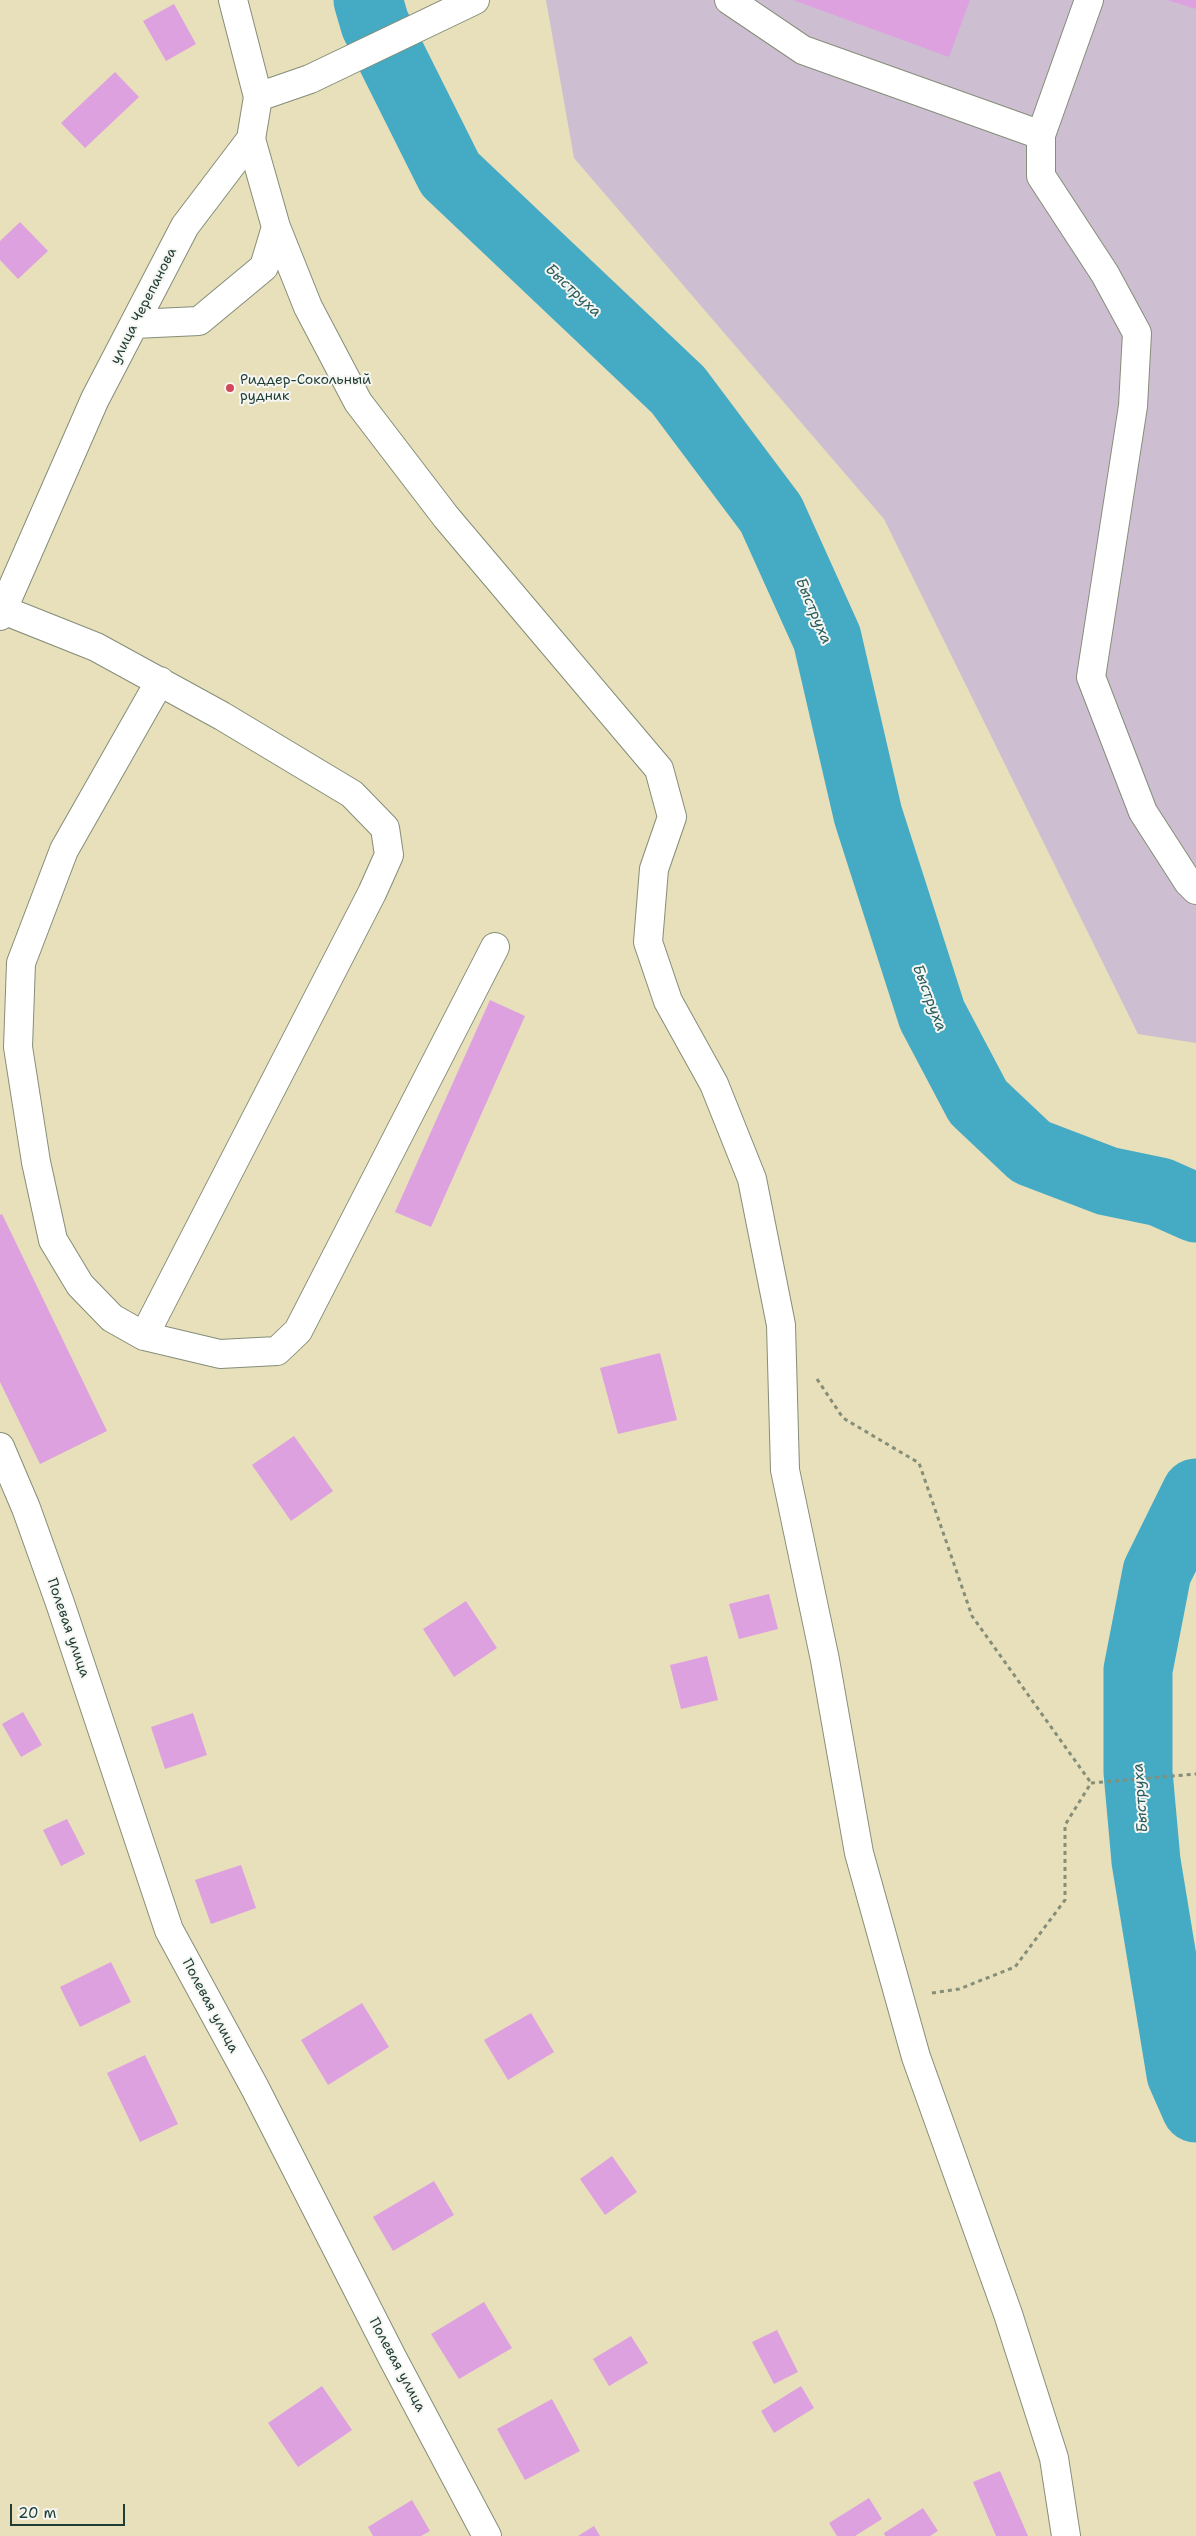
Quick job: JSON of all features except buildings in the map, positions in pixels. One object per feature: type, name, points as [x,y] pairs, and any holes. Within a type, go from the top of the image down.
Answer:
[{"type":"street","name":"улица Черепанова","points":[[2,613],[95,399],[185,226],[251,140],[258,97],[233,0]]},
{"type":"street","points":[[729,0],[804,50],[1041,136]]},
{"type":"street","points":[[1089,0],[1041,136],[1041,176],[1105,274],[1137,333],[1134,406],[1091,677],[1143,812],[1188,882],[1196,890]]},
{"type":"street","points":[[258,97],[310,79],[469,2]]},
{"type":"street","points":[[251,140],[276,227],[308,307],[358,402],[446,517],[659,769],[672,817],[654,869],[648,942],[668,1001],[714,1084],[752,1179],[781,1325],[785,1470],[825,1660],[859,1853],[916,2057],[1008,2314],[1054,2458],[1066,2536]]},
{"type":"street","points":[[134,324],[199,321],[264,267],[276,227]]},
{"type":"street","points":[[2,613],[96,646],[160,681],[352,794],[385,828],[389,855],[372,893],[144,1336]]},
{"type":"street","points":[[160,681],[64,850],[21,963],[18,1048],[36,1162],[53,1240],[80,1285],[112,1318],[144,1336],[220,1354],[277,1351],[298,1331],[495,947]]},
{"type":"street","name":"Полевая улица","points":[[0,1447],[26,1508],[60,1603],[169,1930],[254,2088],[387,2348],[488,2536]]},
{"type":"path","points":[[812,1372],[843,1418],[919,1463],[972,1616],[1091,1783]]},
{"type":"path","points":[[1091,1783],[1196,1774]]},
{"type":"path","points":[[899,1998],[958,1988],[1016,1967],[1065,1900],[1065,1825],[1091,1783]]},
{"type":"shaded area","points":[[546,0],[1196,0],[1196,1043],[1138,1034],[884,519],[574,158]]},
{"type":"waterway","name":"Быструха","points":[[368,0],[375,24],[450,174],[678,390],[771,514],[827,638],[868,815],[932,1015],[978,1102],[1031,1152],[1107,1181],[1160,1192],[1196,1208]]},
{"type":"waterway","name":"Быструха","points":[[1196,1493],[1157,1572],[1138,1670],[1138,1772],[1146,1861],[1181,2074],[1196,2108]]},
{"type":"place","name":"Риддер-Сокольный рудник","points":[[230,388]]}]
